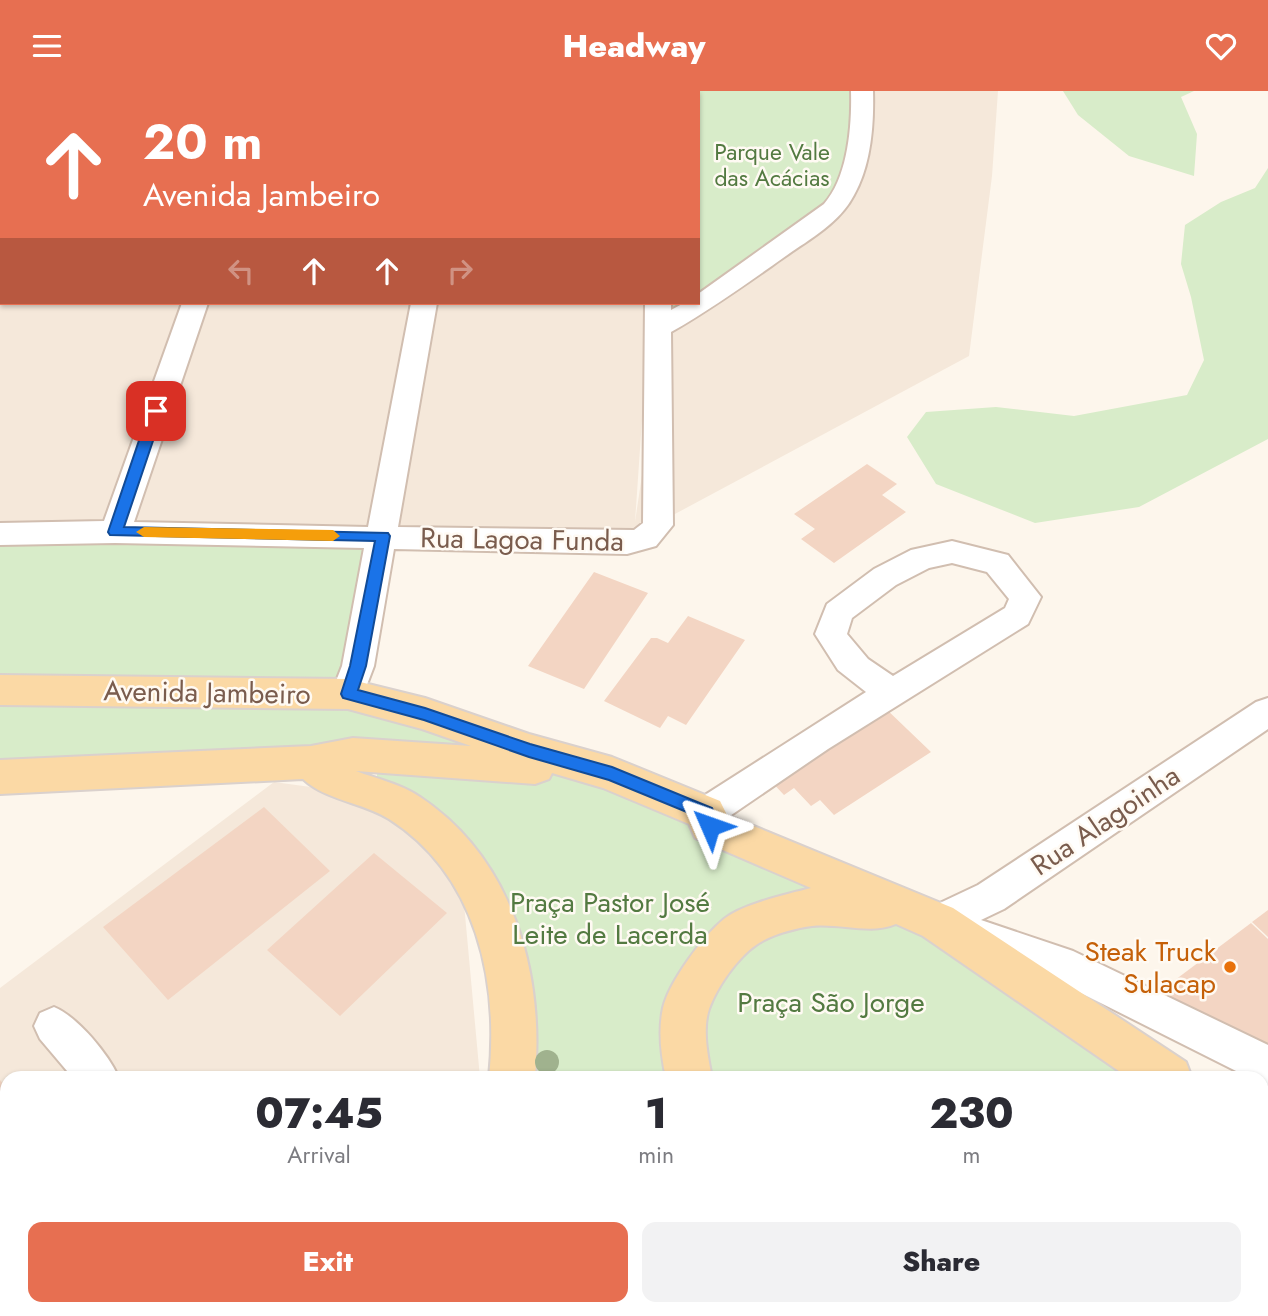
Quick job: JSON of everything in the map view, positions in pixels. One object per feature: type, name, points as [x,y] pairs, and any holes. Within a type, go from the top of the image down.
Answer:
[{"type":"main road","name":"Avenida Jambeiro","points":[[0,690],[348,694],[425,714],[529,750],[612,774]]},
{"type":"main road","points":[[0,777],[311,762],[327,757],[367,754],[612,774],[706,813],[710,826],[938,922],[1159,1071]]},
{"type":"main road","points":[[311,762],[324,775],[382,796],[408,810],[458,856],[471,874],[493,914],[503,946],[514,1005],[513,1071]]},
{"type":"main road","points":[[687,1071],[683,1049],[686,1007],[712,961],[741,930],[779,915],[846,906],[938,922]]},
{"type":"street","points":[[700,304],[837,205],[853,168],[863,103],[862,91]]},
{"type":"street","points":[[115,532],[194,305]]},
{"type":"street","points":[[348,694],[358,666],[424,305]]},
{"type":"street","points":[[657,316],[686,314],[699,305]]},
{"type":"street","name":"Rua Lagoa Funda","points":[[0,534],[115,532],[627,543],[643,541],[651,536],[658,525],[657,316]]},
{"type":"street","points":[[706,813],[816,739],[1017,616],[1025,597],[997,563],[952,552],[922,558],[885,577],[838,612],[831,634],[842,656],[868,678],[893,691]]},
{"type":"street","name":"Rua Alagoinha","points":[[938,922],[991,897],[1268,711]]},
{"type":"street","points":[[938,922],[1059,963],[1268,1066]]},
{"type":"street","points":[[54,1026],[92,1071]]},
{"type":"shaded area","points":[[858,91],[998,91],[992,176],[969,356],[634,536],[0,534],[0,305],[650,305],[635,522],[663,334],[843,205]]},
{"type":"shaded area","points":[[274,782],[377,796],[461,871],[479,1071],[0,1071],[0,988]]},
{"type":"green space","name":"Parque Vale das Acácias","points":[[700,91],[858,91],[843,205],[663,334],[662,305],[700,305]]},
{"type":"green space","points":[[1063,91],[1194,91],[1181,97],[1197,134],[1194,176],[1129,156],[1078,115]]},
{"type":"green space","points":[[1268,168],[1268,439],[1139,507],[1035,523],[936,484],[907,437],[926,412],[996,407],[1074,416],[1187,395],[1204,360],[1181,264],[1185,225],[1221,202],[1255,188]]},
{"type":"green space","points":[[0,534],[381,535],[344,709],[613,782],[921,930],[1120,1071],[494,1071],[503,992],[461,871],[377,796],[377,774],[0,778]]},
{"type":"building","points":[[867,464],[897,484],[882,495],[906,512],[834,563],[801,539],[815,529],[794,514]]},
{"type":"building","points":[[594,572],[648,593],[584,689],[528,666]]},
{"type":"building","points":[[688,616],[745,640],[686,725],[668,716],[660,728],[604,701],[651,638],[668,643]]},
{"type":"building","points":[[883,706],[931,752],[834,815],[820,800],[811,806],[794,788],[784,795],[768,778]]},
{"type":"building","points":[[264,807],[330,871],[168,1000],[103,927]]},
{"type":"building","points":[[374,853],[447,913],[340,1016],[267,950]]},
{"type":"building","points":[[1268,910],[1268,937],[1252,922]]},
{"type":"building","name":"Steak Truck Sulacap","points":[[1251,923],[1268,939],[1268,1053],[1155,995]]},
{"type":"slow traffic","points":[[144,532],[333,536]]},
{"type":"place","name":"Steak Truck Sulacap","points":[[1230,967]]},
{"type":"route","points":[[156,411],[115,532],[383,536],[358,666],[348,694],[425,714],[529,750],[612,774],[706,813],[710,826]]},
{"type":"park label","name":"Praça Pastor José Leite de Lacerda","points":[[610,918]]},
{"type":"park label","name":"Praça São Jorge","points":[[831,1002]]}]
